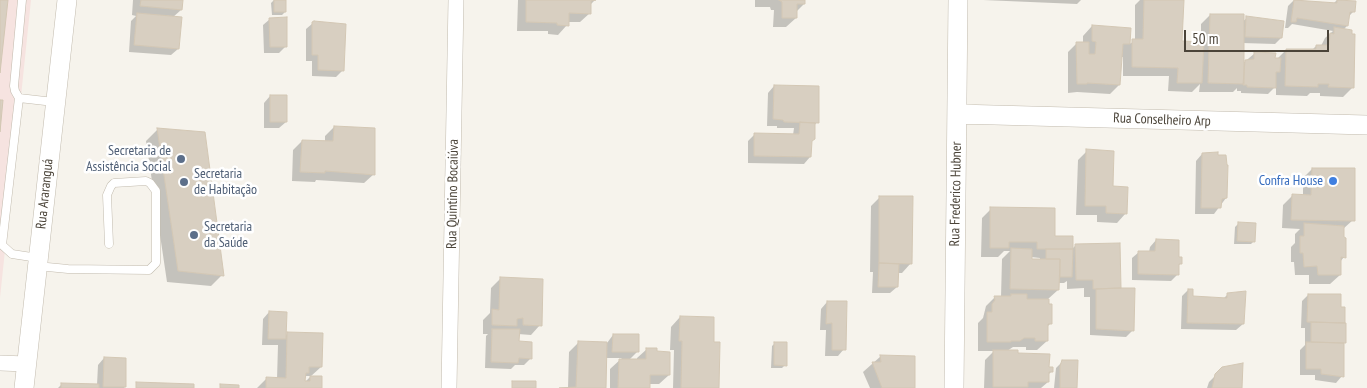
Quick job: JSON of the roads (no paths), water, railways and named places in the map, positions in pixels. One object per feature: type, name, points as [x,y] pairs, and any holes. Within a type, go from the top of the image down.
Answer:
[{"type":"street","name":"Rua Araranguá","points":[[24,388],[67,0]]},
{"type":"street","name":"Rua Quintino Bocaiúva","points":[[449,388],[456,0]]},
{"type":"street","name":"Rua Frederico Hubner","points":[[954,388],[958,0]]},
{"type":"street","name":"Rua Conselheiro Arp","points":[[957,114],[1367,125]]},
{"type":"street","points":[[0,363],[26,364]]},
{"type":"lane","points":[[22,0],[14,86],[19,98],[2,245],[12,254],[68,269],[149,270],[156,263],[156,191],[150,183],[146,181],[114,183],[111,186],[107,195],[109,244]]},
{"type":"lane","points":[[19,98],[56,102]]},
{"type":"place","name":"Secretaria de Assistência Social","points":[[181,159]]},
{"type":"place","name":"Confra House","points":[[1333,181]]},
{"type":"place","name":"Secretaria de Habitação","points":[[184,182]]},
{"type":"place","name":"Secretaria da Saúde","points":[[194,235]]}]
